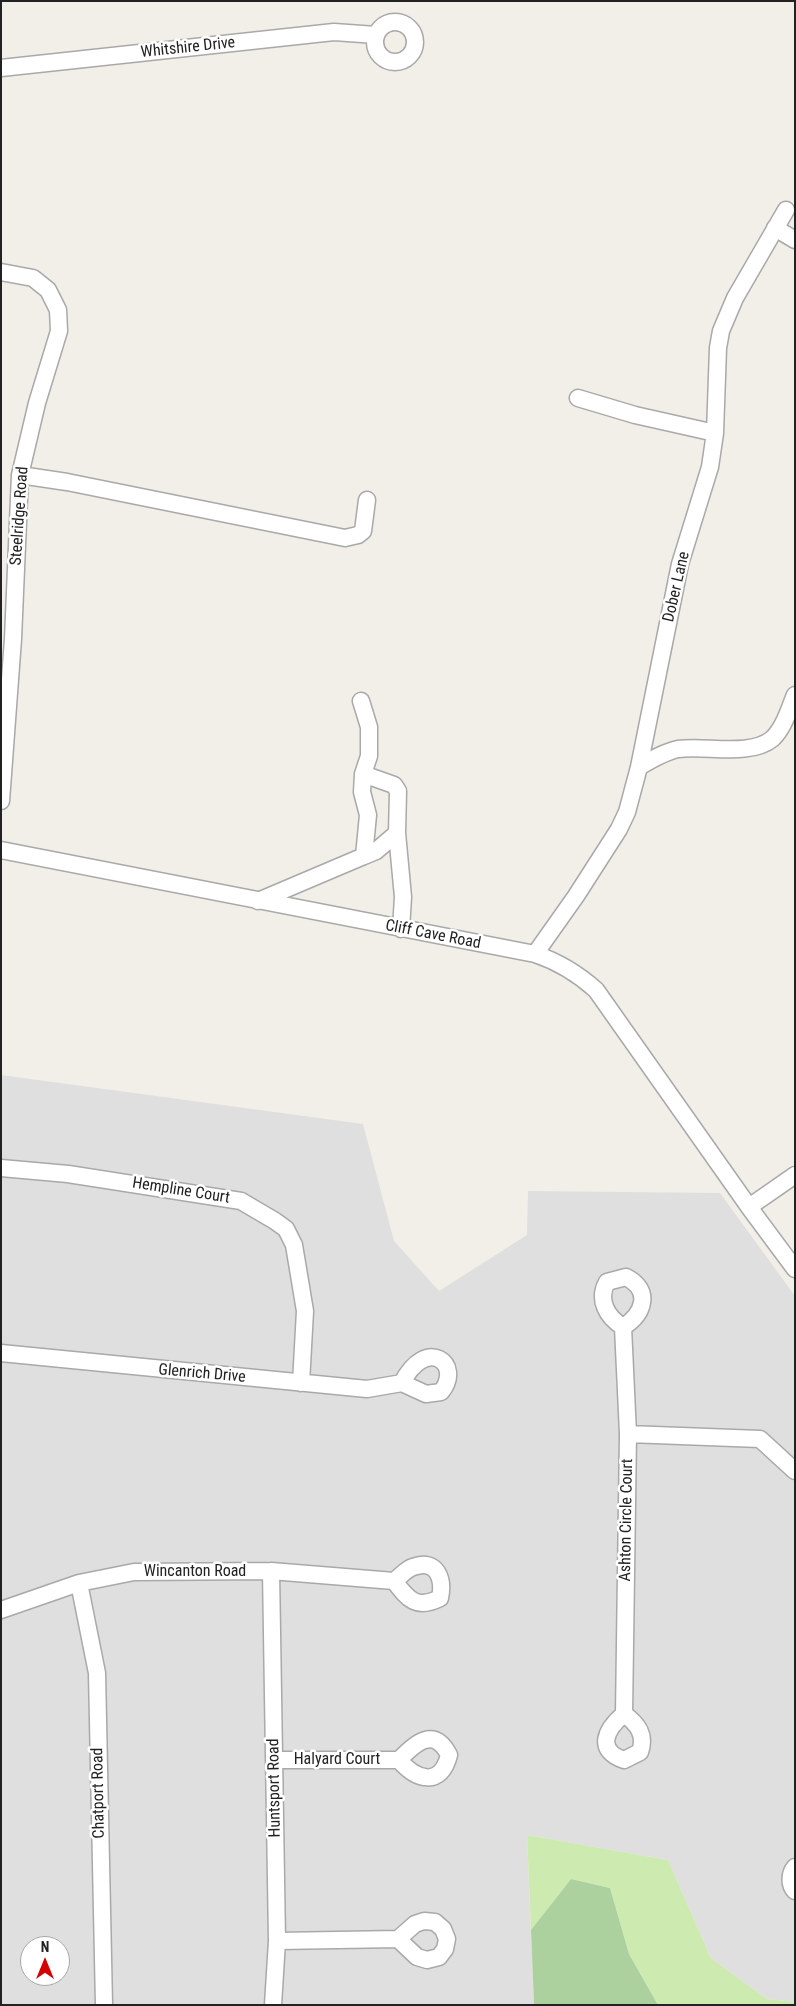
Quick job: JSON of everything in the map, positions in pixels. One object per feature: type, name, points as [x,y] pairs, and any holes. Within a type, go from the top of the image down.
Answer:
[{"type":"street","name":"Whitshire Drive","points":[[1,68],[334,32],[376,35]]},
{"type":"street","name":"Dober Lane","points":[[535,954],[619,829],[627,812],[639,767],[680,564],[710,467],[715,433],[718,348],[721,331],[735,298],[786,210]]},
{"type":"street","points":[[775,228],[795,240]]},
{"type":"street","name":"Steelridge Road","points":[[1,272],[33,278],[48,290],[58,310],[59,331],[37,403],[20,475],[13,639],[1,801]]},
{"type":"street","points":[[578,398],[635,415],[715,433]]},
{"type":"street","points":[[20,475],[67,482],[346,538],[358,535],[363,531],[367,500]]},
{"type":"street","points":[[639,767],[676,750],[761,745],[773,738],[782,726],[795,695]]},
{"type":"street","points":[[361,701],[369,727],[369,756],[363,774],[362,792],[368,815],[364,856]]},
{"type":"street","points":[[363,774],[394,786],[398,791],[397,833],[403,897],[401,929]]},
{"type":"street","points":[[258,901],[376,851],[397,833]]},
{"type":"street","name":"Cliff Cave Road","points":[[1,850],[535,954],[566,966],[596,990],[795,1269]]},
{"type":"street","name":"Hempline Court","points":[[1,1168],[68,1174],[241,1201],[275,1221],[286,1229],[294,1244],[304,1302],[301,1383]]},
{"type":"street","points":[[749,1207],[795,1175]]},
{"type":"street","name":"Ashton Circle Court","points":[[623,1327],[628,1434],[624,1714]]},
{"type":"street","name":"Glenrich Drive","points":[[1,1353],[367,1389],[402,1383]]},
{"type":"street","points":[[628,1434],[760,1439],[795,1471]]},
{"type":"street","name":"Wincanton Road","points":[[1,1610],[79,1583],[134,1572],[271,1571],[394,1581]]},
{"type":"street","name":"Huntsport Road","points":[[271,1571],[278,1941],[273,2005]]},
{"type":"street","name":"Chatport Road","points":[[79,1583],[97,1673],[104,2005]]},
{"type":"street","name":"Halyard Court","points":[[274,1760],[399,1760]]},
{"type":"street","points":[[795,1867],[791,1871],[790,1879],[791,1888],[795,1891]]},
{"type":"street","points":[[278,1941],[398,1939]]},
{"type":"shaded area","points":[[1,1075],[363,1124],[394,1241],[439,1291],[527,1235],[528,1191],[720,1193],[795,1296],[795,2002],[767,1999],[711,1958],[668,1860],[527,1835],[534,2005],[1,2005]]},
{"type":"green space","points":[[527,1835],[668,1860],[711,1958],[767,1999],[795,2002],[795,2005],[658,2005],[629,1954],[610,1888],[571,1879],[531,1930]]},
{"type":"green space","points":[[571,1879],[610,1888],[629,1954],[658,2005],[534,2005],[531,1930]]}]
